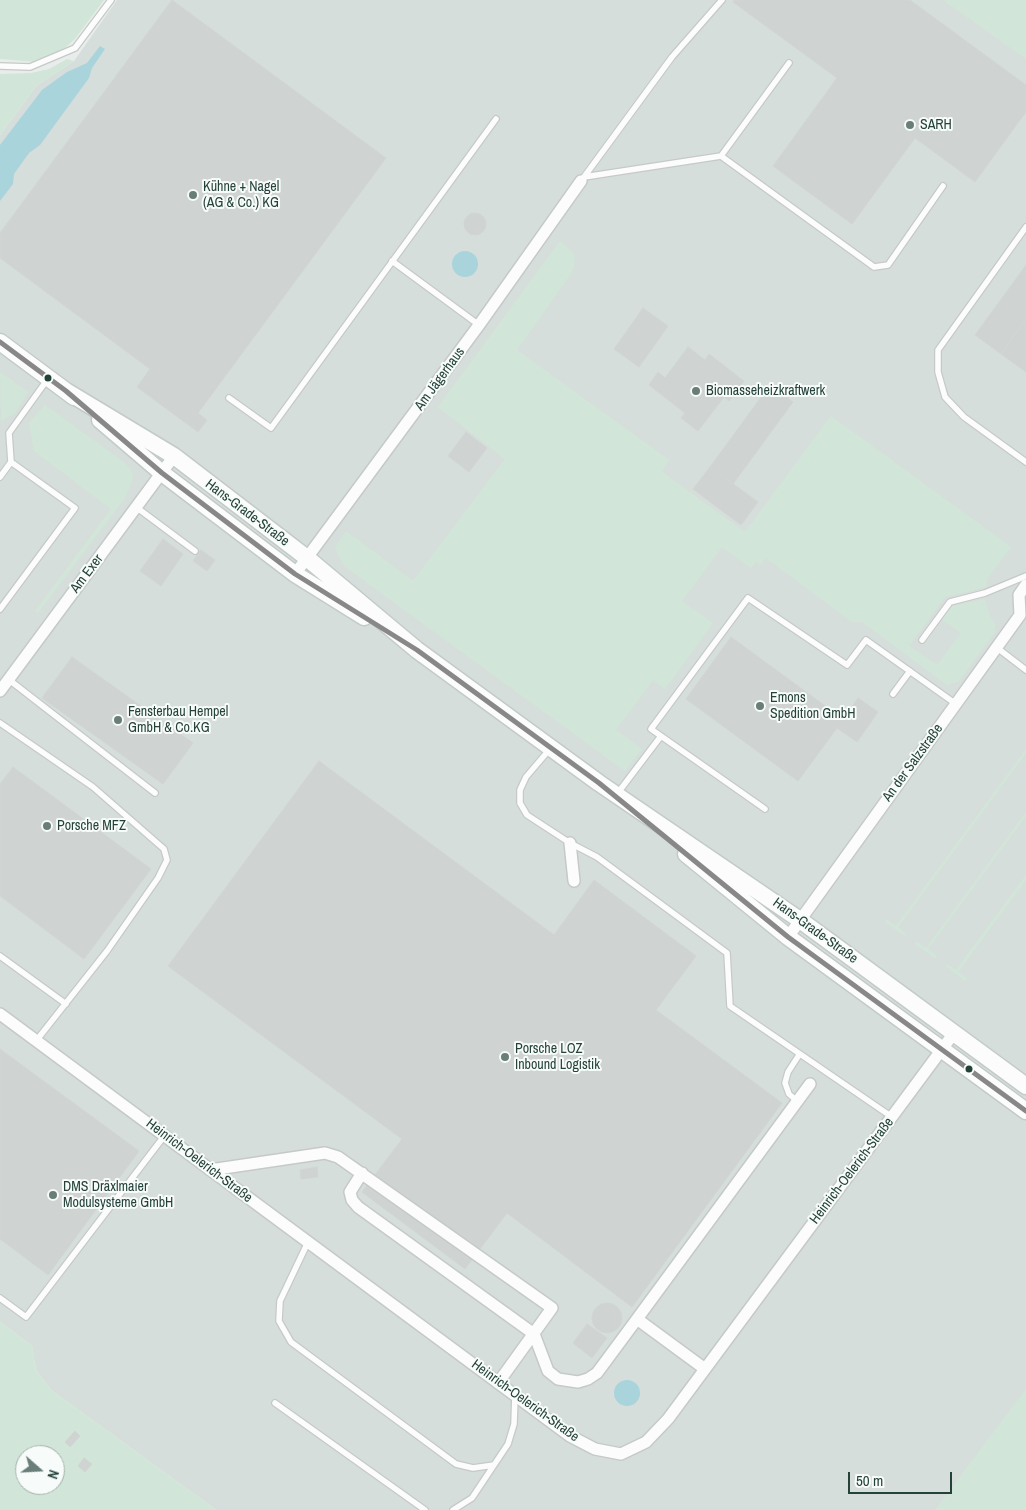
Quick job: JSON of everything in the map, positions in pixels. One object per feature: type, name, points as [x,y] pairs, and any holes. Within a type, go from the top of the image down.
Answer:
[{"type":"street","name":"Am Jägerhaus","points":[[295,574],[479,325],[583,179]]},
{"type":"street","name":"Hans-Grade-Straße","points":[[0,342],[66,391],[162,473],[295,574],[418,650]]},
{"type":"street","name":"Hans-Grade-Straße","points":[[66,391],[174,456],[307,558],[418,650],[598,783],[788,937],[1026,1111]]},
{"type":"street","name":"Am Exer","points":[[0,691],[174,456]]},
{"type":"street","name":"An der Salzstraße","points":[[788,937],[1020,615],[1019,595],[1026,585]]},
{"type":"street","name":"Hans-Grade-Straße","points":[[598,783],[800,920],[1026,1086]]},
{"type":"street","points":[[570,843],[574,881]]},
{"type":"street","name":"Heinrich-Oelerich-Straße","points":[[0,1014],[570,1436],[595,1449],[621,1454],[646,1442],[668,1419],[954,1033]]},
{"type":"street","points":[[362,1173],[350,1192],[352,1200],[358,1207],[534,1334],[548,1371],[558,1378],[578,1382],[588,1380],[597,1373],[810,1084]]},
{"type":"street","points":[[210,1170],[325,1153],[338,1157],[552,1308],[498,1383]]},
{"type":"street","points":[[636,1320],[705,1370]]},
{"type":"lane","points":[[0,66],[30,67],[75,48],[111,0]]},
{"type":"lane","points":[[583,179],[672,57],[722,0]]},
{"type":"lane","points":[[583,179],[721,156],[790,63]]},
{"type":"lane","points":[[229,398],[271,428],[496,119]]},
{"type":"lane","points":[[721,156],[874,267],[888,265],[943,186]]},
{"type":"lane","points":[[1026,227],[938,350],[938,372],[945,397],[964,417],[1026,462]]},
{"type":"lane","points":[[392,261],[479,325]]},
{"type":"lane","points":[[11,462],[9,433],[48,378]]},
{"type":"lane","points":[[0,477],[2,470],[11,462]]},
{"type":"lane","points":[[0,609],[75,508],[11,462]]},
{"type":"lane","points":[[136,507],[194,551]]},
{"type":"lane","points":[[922,640],[950,602],[986,593],[1026,576]]},
{"type":"lane","points":[[765,809],[651,729],[748,598],[847,665],[866,640],[956,704]]},
{"type":"lane","points":[[996,647],[1026,670]]},
{"type":"lane","points":[[893,694],[910,672]]},
{"type":"lane","points":[[8,679],[154,793]]},
{"type":"lane","points":[[0,723],[93,787],[164,849],[167,860],[158,878],[66,1004],[36,1041]]},
{"type":"lane","points":[[616,795],[661,736]]},
{"type":"lane","points":[[551,748],[526,777],[520,790],[520,803],[527,815],[536,823],[597,857],[727,953],[730,1006],[892,1117]]},
{"type":"lane","points":[[0,956],[66,1004]]},
{"type":"lane","points":[[798,1101],[789,1094],[785,1083],[788,1072],[799,1055]]},
{"type":"lane","points":[[0,1298],[26,1317],[165,1135]]},
{"type":"lane","points":[[308,1242],[280,1301],[279,1321],[291,1342],[456,1464],[473,1468],[494,1465]]},
{"type":"lane","points":[[453,1510],[472,1498],[508,1444],[514,1424],[515,1395]]},
{"type":"lane","points":[[275,1403],[425,1510]]},
{"type":"shaded area","points":[[117,0],[1010,0],[1026,12],[1026,1510],[216,1510],[51,1390],[36,1370],[32,1346],[0,1322],[0,135],[37,85],[74,61]]},
{"type":"green space","points":[[0,0],[104,0],[75,39],[58,54],[36,62],[0,59]]},
{"type":"green space","points":[[943,0],[1026,0],[1026,59]]},
{"type":"green space","points":[[67,59],[74,61],[37,85],[0,135],[0,74],[31,73],[49,69]]},
{"type":"green space","points":[[560,241],[574,254],[575,262],[572,272],[517,350],[669,460],[662,472],[745,532],[831,416],[1011,547],[987,579],[986,587],[945,597],[909,646],[937,665],[961,633],[941,619],[953,606],[985,599],[988,612],[995,624],[995,632],[959,681],[947,685],[862,622],[852,622],[766,558],[760,565],[756,562],[751,568],[722,547],[682,601],[713,623],[665,689],[653,680],[616,730],[642,749],[625,771],[344,566],[335,548],[346,531],[413,581],[505,459],[438,407]]},
{"type":"green space","points":[[0,372],[28,392],[15,413],[1,421]]},
{"type":"green space","points":[[45,405],[125,463],[133,474],[125,498],[38,613],[35,611],[111,509],[34,451],[29,423]]},
{"type":"green space","points":[[1026,749],[1026,753],[898,927],[906,934],[905,936],[885,922],[887,920],[896,926]]},
{"type":"green space","points":[[1026,812],[1026,816],[928,949],[937,956],[935,958],[915,944],[917,942],[926,948]]},
{"type":"green space","points":[[1026,875],[1026,880],[958,972],[967,978],[965,981],[946,966],[947,964],[956,970]]},
{"type":"green space","points":[[0,1322],[32,1346],[36,1370],[51,1390],[216,1510],[0,1510]]},
{"type":"green space","points":[[1026,1389],[1026,1510],[935,1510]]},
{"type":"water","points":[[100,46],[105,49],[92,68],[89,78],[40,145],[29,153],[14,174],[13,184],[0,201],[0,145],[42,90],[67,72],[87,63]]},
{"type":"water","points":[[465,251],[474,255],[478,264],[474,273],[465,277],[456,273],[452,264],[456,255]]},
{"type":"water","points":[[627,1380],[636,1384],[640,1393],[636,1402],[627,1406],[618,1402],[614,1393],[618,1384]]},
{"type":"building","name":"Kühne + Nagel (AG & Co.) KG","points":[[172,0],[386,158],[198,413],[207,420],[198,432],[137,387],[150,369],[0,258],[0,233]]},
{"type":"building","name":"SARH","points":[[734,0],[910,0],[1026,85],[1026,112],[975,182],[915,138],[852,224],[773,166],[837,78],[733,2]]},
{"type":"building","points":[[471,213],[479,213],[486,220],[486,228],[479,235],[471,235],[464,228],[464,220]]},
{"type":"building","points":[[1026,265],[1026,319],[1001,354],[975,335]]},
{"type":"building","points":[[643,308],[668,326],[639,367],[614,349]]},
{"type":"building","points":[[1026,319],[1026,372],[1001,354]]},
{"type":"building","name":"Biomasseheizkraftwerk","points":[[688,347],[705,360],[709,354],[744,381],[729,401],[724,397],[698,431],[681,418],[685,413],[649,385],[658,372],[665,378]]},
{"type":"building","points":[[770,385],[793,402],[733,484],[710,467]]},
{"type":"building","points":[[466,432],[487,448],[469,472],[448,456]]},
{"type":"building","points":[[710,467],[758,502],[741,525],[693,489]]},
{"type":"building","points":[[163,539],[183,554],[161,586],[140,571]]},
{"type":"building","points":[[201,550],[215,560],[207,571],[193,561]]},
{"type":"building","name":"Emons Spedition GmbH","points":[[731,637],[843,719],[858,698],[878,712],[857,742],[837,728],[798,781],[686,699]]},
{"type":"building","name":"Fensterbau Hempel GmbH & Co.KG","points":[[72,657],[193,743],[163,784],[42,698]]},
{"type":"building","name":"Porsche LOZ Inbound Logistik","points":[[319,761],[554,935],[594,880],[696,956],[656,1010],[782,1103],[632,1307],[507,1213],[465,1269],[362,1192],[402,1139],[168,966]]},
{"type":"building","name":"Porsche MFZ","points":[[13,767],[151,869],[84,959],[0,896],[0,784]]},
{"type":"building","name":"DMS Dräxlmaier Modulsysteme GmbH","points":[[0,1049],[139,1151],[48,1275],[0,1239]]},
{"type":"building","points":[[317,1167],[318,1177],[301,1179],[300,1170]]},
{"type":"building","points":[[607,1303],[613,1304],[621,1312],[621,1324],[613,1332],[607,1333],[601,1332],[593,1324],[592,1318],[593,1312],[601,1304]]},
{"type":"building","points":[[587,1324],[607,1338],[592,1358],[573,1343]]},
{"type":"building","points":[[75,1431],[80,1436],[70,1447],[65,1442]]},
{"type":"building","points":[[84,1458],[92,1464],[85,1472],[78,1466]]},
{"type":"transit line","points":[[0,342],[66,391],[162,473],[295,574],[417,650],[599,783],[788,937],[1026,1111]]},
{"type":"place","name":"SARH","points":[[910,125]]},
{"type":"place","name":"Kühne + Nagel (AG & Co.) KG","points":[[193,195]]},
{"type":"place","name":"Biomasseheizkraftwerk","points":[[696,391]]},
{"type":"place","name":"Emons Spedition GmbH","points":[[760,706]]},
{"type":"place","name":"Fensterbau Hempel GmbH & Co.KG","points":[[118,720]]},
{"type":"place","name":"Porsche MFZ","points":[[47,826]]},
{"type":"place","name":"Porsche LOZ Inbound Logistik","points":[[505,1057]]},
{"type":"place","name":"DMS Dräxlmaier Modulsysteme GmbH","points":[[53,1195]]}]
